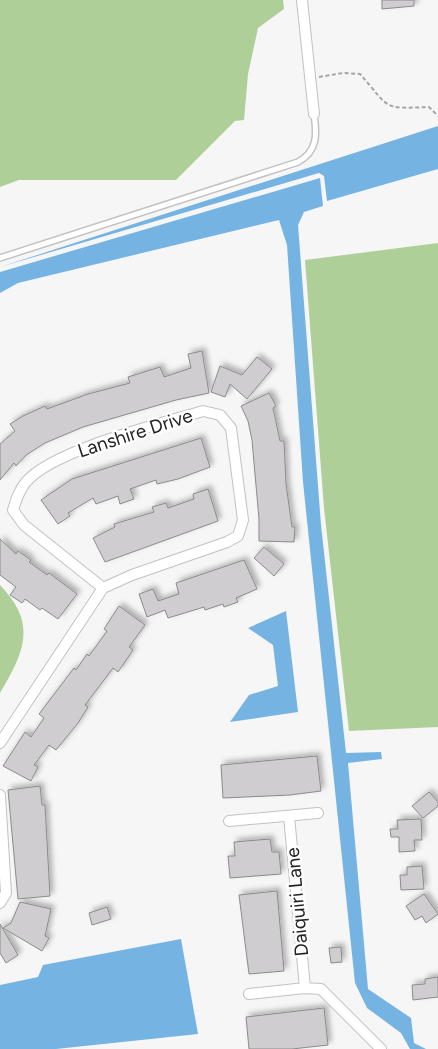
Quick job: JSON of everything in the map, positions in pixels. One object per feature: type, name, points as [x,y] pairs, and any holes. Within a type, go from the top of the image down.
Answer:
[{"type":"street","points":[[302,0],[314,114]]},
{"type":"street","name":"Lanshire Drive","points":[[203,411],[220,415],[231,428],[243,520],[238,536],[227,542],[132,575],[103,588],[24,525],[14,510],[18,493],[27,481],[49,464],[72,452],[203,411]]},
{"type":"street","points":[[0,743],[103,588]]},
{"type":"street","points":[[0,795],[6,893],[0,903]]},
{"type":"street","points":[[229,821],[318,813]]},
{"type":"street","name":"Daiquiri Lane","points":[[289,816],[305,988]]},
{"type":"street","points":[[249,994],[305,988],[321,989],[380,1049]]},
{"type":"lane","points":[[0,258],[298,162],[307,157],[316,143],[314,114]]},
{"type":"path","points":[[310,78],[343,73],[360,74],[382,102],[395,109],[429,107],[438,116]]},
{"type":"green space","points":[[0,0],[283,0],[284,9],[258,28],[248,74],[244,120],[235,121],[176,180],[19,180],[0,187]]},
{"type":"green space","points":[[438,243],[438,727],[349,731],[324,508],[305,260]]},
{"type":"green space","points":[[0,585],[12,599],[19,613],[23,626],[23,638],[21,651],[0,693]]},
{"type":"water","points":[[438,126],[438,169],[327,201],[324,176],[319,173],[0,267]]},
{"type":"water","points":[[320,178],[323,206],[304,212],[298,225],[321,525],[346,753],[381,752],[382,759],[348,763],[368,989],[411,1018],[414,1043],[426,1049],[410,1049],[401,1033],[367,1008],[355,983],[303,482],[287,245],[279,220],[18,283],[0,293],[0,272]]},
{"type":"water","points":[[286,611],[298,712],[230,722],[249,695],[278,686],[273,645],[248,628]]},
{"type":"water","points":[[181,939],[198,1034],[56,1049],[0,1049],[0,985],[38,977],[43,965]]},
{"type":"building","points":[[382,0],[414,0],[414,6],[382,9]]},
{"type":"building","points":[[202,351],[209,393],[176,400],[83,427],[45,443],[26,455],[16,466],[14,463],[0,480],[0,444],[15,431],[10,424],[45,406],[47,409],[88,394],[130,383],[128,377],[160,367],[164,377],[191,368],[188,354]]},
{"type":"building","points":[[257,357],[272,369],[247,399],[230,384],[225,397],[211,392],[220,366],[242,375]]},
{"type":"building","points":[[269,393],[276,406],[273,408],[280,441],[284,441],[286,484],[292,527],[295,527],[294,542],[259,541],[259,519],[252,440],[248,421],[241,406]]},
{"type":"building","points":[[201,438],[210,467],[178,479],[157,484],[156,480],[130,489],[134,499],[120,504],[118,496],[96,504],[93,498],[68,513],[70,516],[58,524],[41,500],[72,479]]},
{"type":"building","points":[[208,489],[218,521],[105,562],[93,538],[115,527],[114,524],[154,512],[152,507],[166,503],[168,508],[194,499],[193,494]]},
{"type":"building","points":[[0,539],[16,554],[18,551],[31,560],[29,562],[47,575],[49,573],[77,594],[58,619],[42,608],[40,610],[25,599],[22,603],[10,595],[16,587],[0,575]]},
{"type":"building","points":[[264,547],[284,564],[274,576],[254,558]]},
{"type":"building","points":[[244,560],[257,589],[236,598],[238,602],[224,607],[223,604],[205,610],[204,607],[168,618],[165,610],[147,617],[139,594],[153,589],[158,601],[179,594],[176,583]]},
{"type":"building","points":[[119,606],[145,625],[129,647],[133,650],[118,672],[113,668],[85,705],[88,707],[78,723],[56,750],[49,745],[34,765],[38,767],[31,781],[3,766],[25,732],[31,737],[44,718],[39,714],[74,668],[76,670],[87,654],[89,656],[107,631],[104,629]]},
{"type":"building","points":[[317,756],[321,791],[290,795],[223,798],[221,765]]},
{"type":"building","points":[[40,786],[42,805],[45,805],[50,896],[18,899],[8,790]]},
{"type":"building","points":[[429,792],[438,802],[438,806],[423,818],[412,806]]},
{"type":"building","points":[[421,819],[422,840],[414,840],[415,851],[399,852],[399,837],[391,837],[390,829],[398,829],[397,820]]},
{"type":"building","points":[[270,839],[272,852],[279,852],[281,874],[230,878],[228,856],[235,856],[234,842]]},
{"type":"building","points":[[422,866],[424,889],[401,890],[400,875],[407,875],[407,867]]},
{"type":"building","points":[[277,891],[284,971],[249,974],[239,895]]},
{"type":"building","points":[[424,894],[438,914],[426,923],[422,916],[415,920],[406,906]]},
{"type":"building","points":[[20,902],[51,909],[45,936],[49,938],[42,951],[3,928],[11,923]]},
{"type":"building","points":[[107,907],[111,919],[92,925],[89,913]]},
{"type":"building","points":[[0,924],[18,955],[6,963],[0,953]]},
{"type":"building","points":[[341,947],[342,962],[331,963],[329,948]]},
{"type":"building","points":[[438,977],[438,997],[413,1000],[412,985],[425,984],[425,979]]},
{"type":"building","points":[[324,1008],[328,1045],[292,1049],[249,1049],[246,1017]]}]
